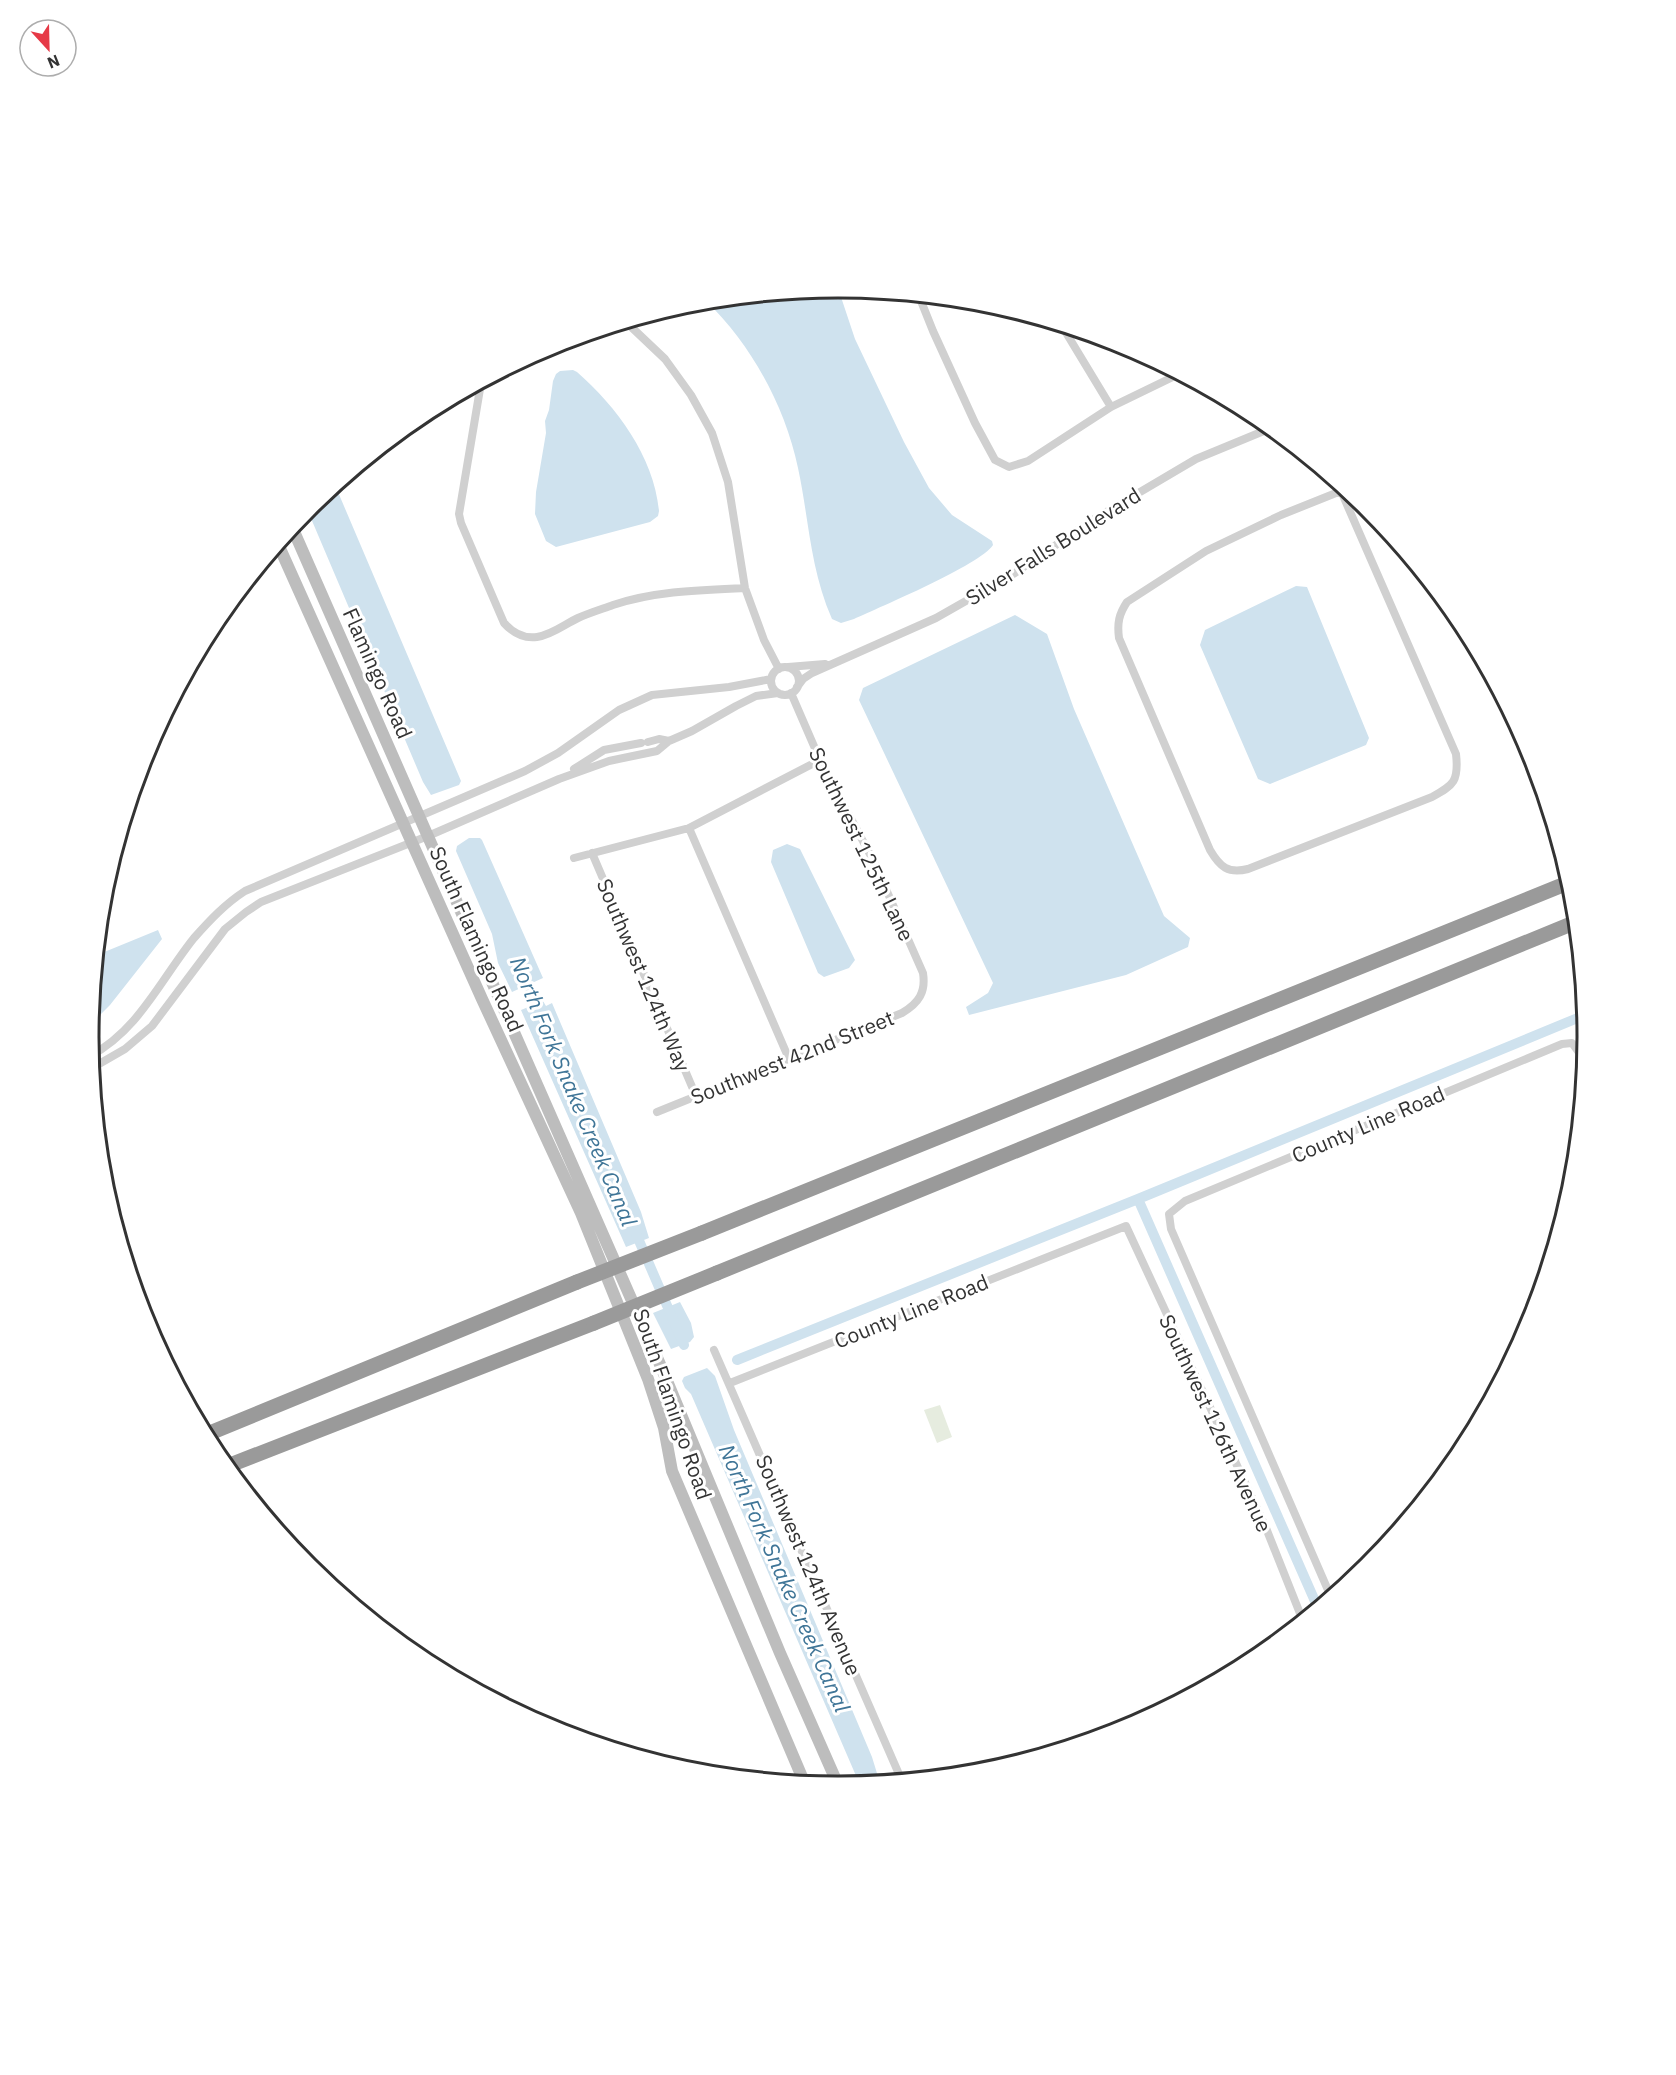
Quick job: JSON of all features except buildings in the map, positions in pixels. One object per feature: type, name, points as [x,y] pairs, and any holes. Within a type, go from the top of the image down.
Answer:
[{"type":"highway","points":[[214,1431],[577,1282],[1561,886]]},
{"type":"highway","points":[[235,1463],[594,1323],[1568,925]]},
{"type":"main road","name":"Flamingo Road","points":[[296,535],[428,836]]},
{"type":"main road","name":"Flamingo Road","points":[[281,551],[412,843]]},
{"type":"main road","name":"South Flamingo Road","points":[[428,836],[662,1369],[780,1653],[834,1776]]},
{"type":"main road","name":"South Flamingo Road","points":[[412,843],[581,1213],[648,1379],[664,1428],[672,1471],[801,1775]]},
{"type":"street","points":[[922,304],[975,423],[995,460],[1009,467],[1028,461],[1111,406],[1171,378]]},
{"type":"street","points":[[633,328],[665,359],[691,395],[712,433],[728,482],[745,588],[764,640],[783,668]]},
{"type":"street","points":[[1068,336],[1111,406]]},
{"type":"street","points":[[479,392],[459,514],[504,623],[513,632],[536,637],[548,634],[588,614],[653,595],[745,588]]},
{"type":"street","name":"Silver Falls Boulevard","points":[[794,690],[803,679],[835,662],[936,618],[1015,573],[1091,521],[1196,459],[1261,432]]},
{"type":"street","points":[[1335,491],[1206,551],[1127,602],[1120,614],[1117,626],[1119,638],[1210,850],[1218,863],[1228,869],[1238,872],[1248,869],[1432,797],[1448,788],[1456,779],[1458,769],[1456,754],[1349,504]]},
{"type":"street","name":"Silver Falls Boulevard","points":[[783,668],[835,662]]},
{"type":"street","points":[[99,1050],[117,1038],[138,1015],[193,940],[230,901],[263,882],[525,771],[558,753],[619,710],[652,695],[729,687],[771,679],[783,668],[792,669],[798,676],[794,690],[787,694],[756,696],[669,741],[657,751],[609,760],[559,779],[412,843],[282,893],[246,912],[234,920],[216,939],[152,1026],[125,1049],[100,1063]]},
{"type":"street","points":[[771,679],[772,687],[778,693]]},
{"type":"street","name":"Southwest 125th Lane","points":[[794,690],[820,760],[874,862],[923,973],[925,984],[921,996]]},
{"type":"street","points":[[559,779],[604,750],[658,739],[669,741]]},
{"type":"street","points":[[574,858],[689,828],[820,760]]},
{"type":"street","points":[[689,828],[789,1059]]},
{"type":"street","name":"Southwest 124th Way","points":[[592,853],[696,1096]]},
{"type":"street","name":"Southwest 42nd Street","points":[[657,1112],[903,1013],[914,1006],[921,996]]},
{"type":"street","points":[[138,1015],[152,1026]]},
{"type":"street","name":"County Line Road","points":[[1169,1214],[1185,1200],[1562,1044],[1572,1044],[1577,1050]]},
{"type":"street","name":"Southwest 126th Avenue","points":[[1169,1214],[1171,1229],[1328,1590]]},
{"type":"street","name":"County Line Road","points":[[730,1383],[1126,1226]]},
{"type":"street","name":"Southwest 126th Avenue","points":[[1126,1226],[1266,1528],[1300,1614]]},
{"type":"street","name":"Southwest 124th Avenue","points":[[714,1350],[899,1774]]},
{"type":"shaded area","points":[[940,1405],[952,1437],[937,1443],[924,1410]]},
{"type":"water","points":[[841,298],[855,339],[904,442],[929,488],[952,515],[992,541],[993,545],[950,574],[885,605],[841,623],[832,619],[819,581],[798,468],[784,422],[764,377],[738,337],[714,310],[790,300]]},
{"type":"water","points":[[573,370],[606,401],[631,434],[650,471],[659,511],[658,516],[650,522],[556,547],[546,541],[535,514],[536,492],[546,433],[545,421],[553,381],[560,371]]},
{"type":"water","points":[[339,493],[461,781],[459,785],[431,795],[423,782],[311,519]]},
{"type":"water","points":[[1296,586],[1307,587],[1369,738],[1366,745],[1270,784],[1258,779],[1200,645],[1205,630]]},
{"type":"water","points":[[1015,615],[1047,634],[1074,709],[1164,916],[1190,938],[1188,947],[1126,975],[969,1015],[966,1007],[988,993],[993,983],[859,700],[863,688]]},
{"type":"water","points":[[469,838],[482,840],[543,978],[512,992],[498,963],[492,934],[456,851],[457,846]]},
{"type":"water","points":[[787,844],[800,849],[855,960],[849,968],[824,977],[818,973],[771,862],[773,850]]},
{"type":"water","points":[[158,930],[162,939],[100,1015],[101,989],[104,952]]},
{"type":"water","points":[[543,1001],[546,1006],[552,1003],[641,1212],[649,1238],[626,1247],[521,1010]]},
{"type":"water","points":[[680,1302],[691,1323],[694,1337],[690,1342],[671,1349],[653,1313]]},
{"type":"water","points":[[707,1368],[715,1376],[734,1430],[872,1757],[878,1775],[856,1776],[691,1394],[685,1388],[682,1381],[684,1377]]},
{"type":"waterway","name":"North Fork Snake Creek Canal","points":[[524,973],[542,1017]]},
{"type":"waterway","points":[[737,1360],[1138,1199],[1576,1019]]},
{"type":"waterway","points":[[1138,1199],[1315,1601]]},
{"type":"waterway","name":"North Fork Snake Creek Canal","points":[[634,1229],[684,1345]]}]
